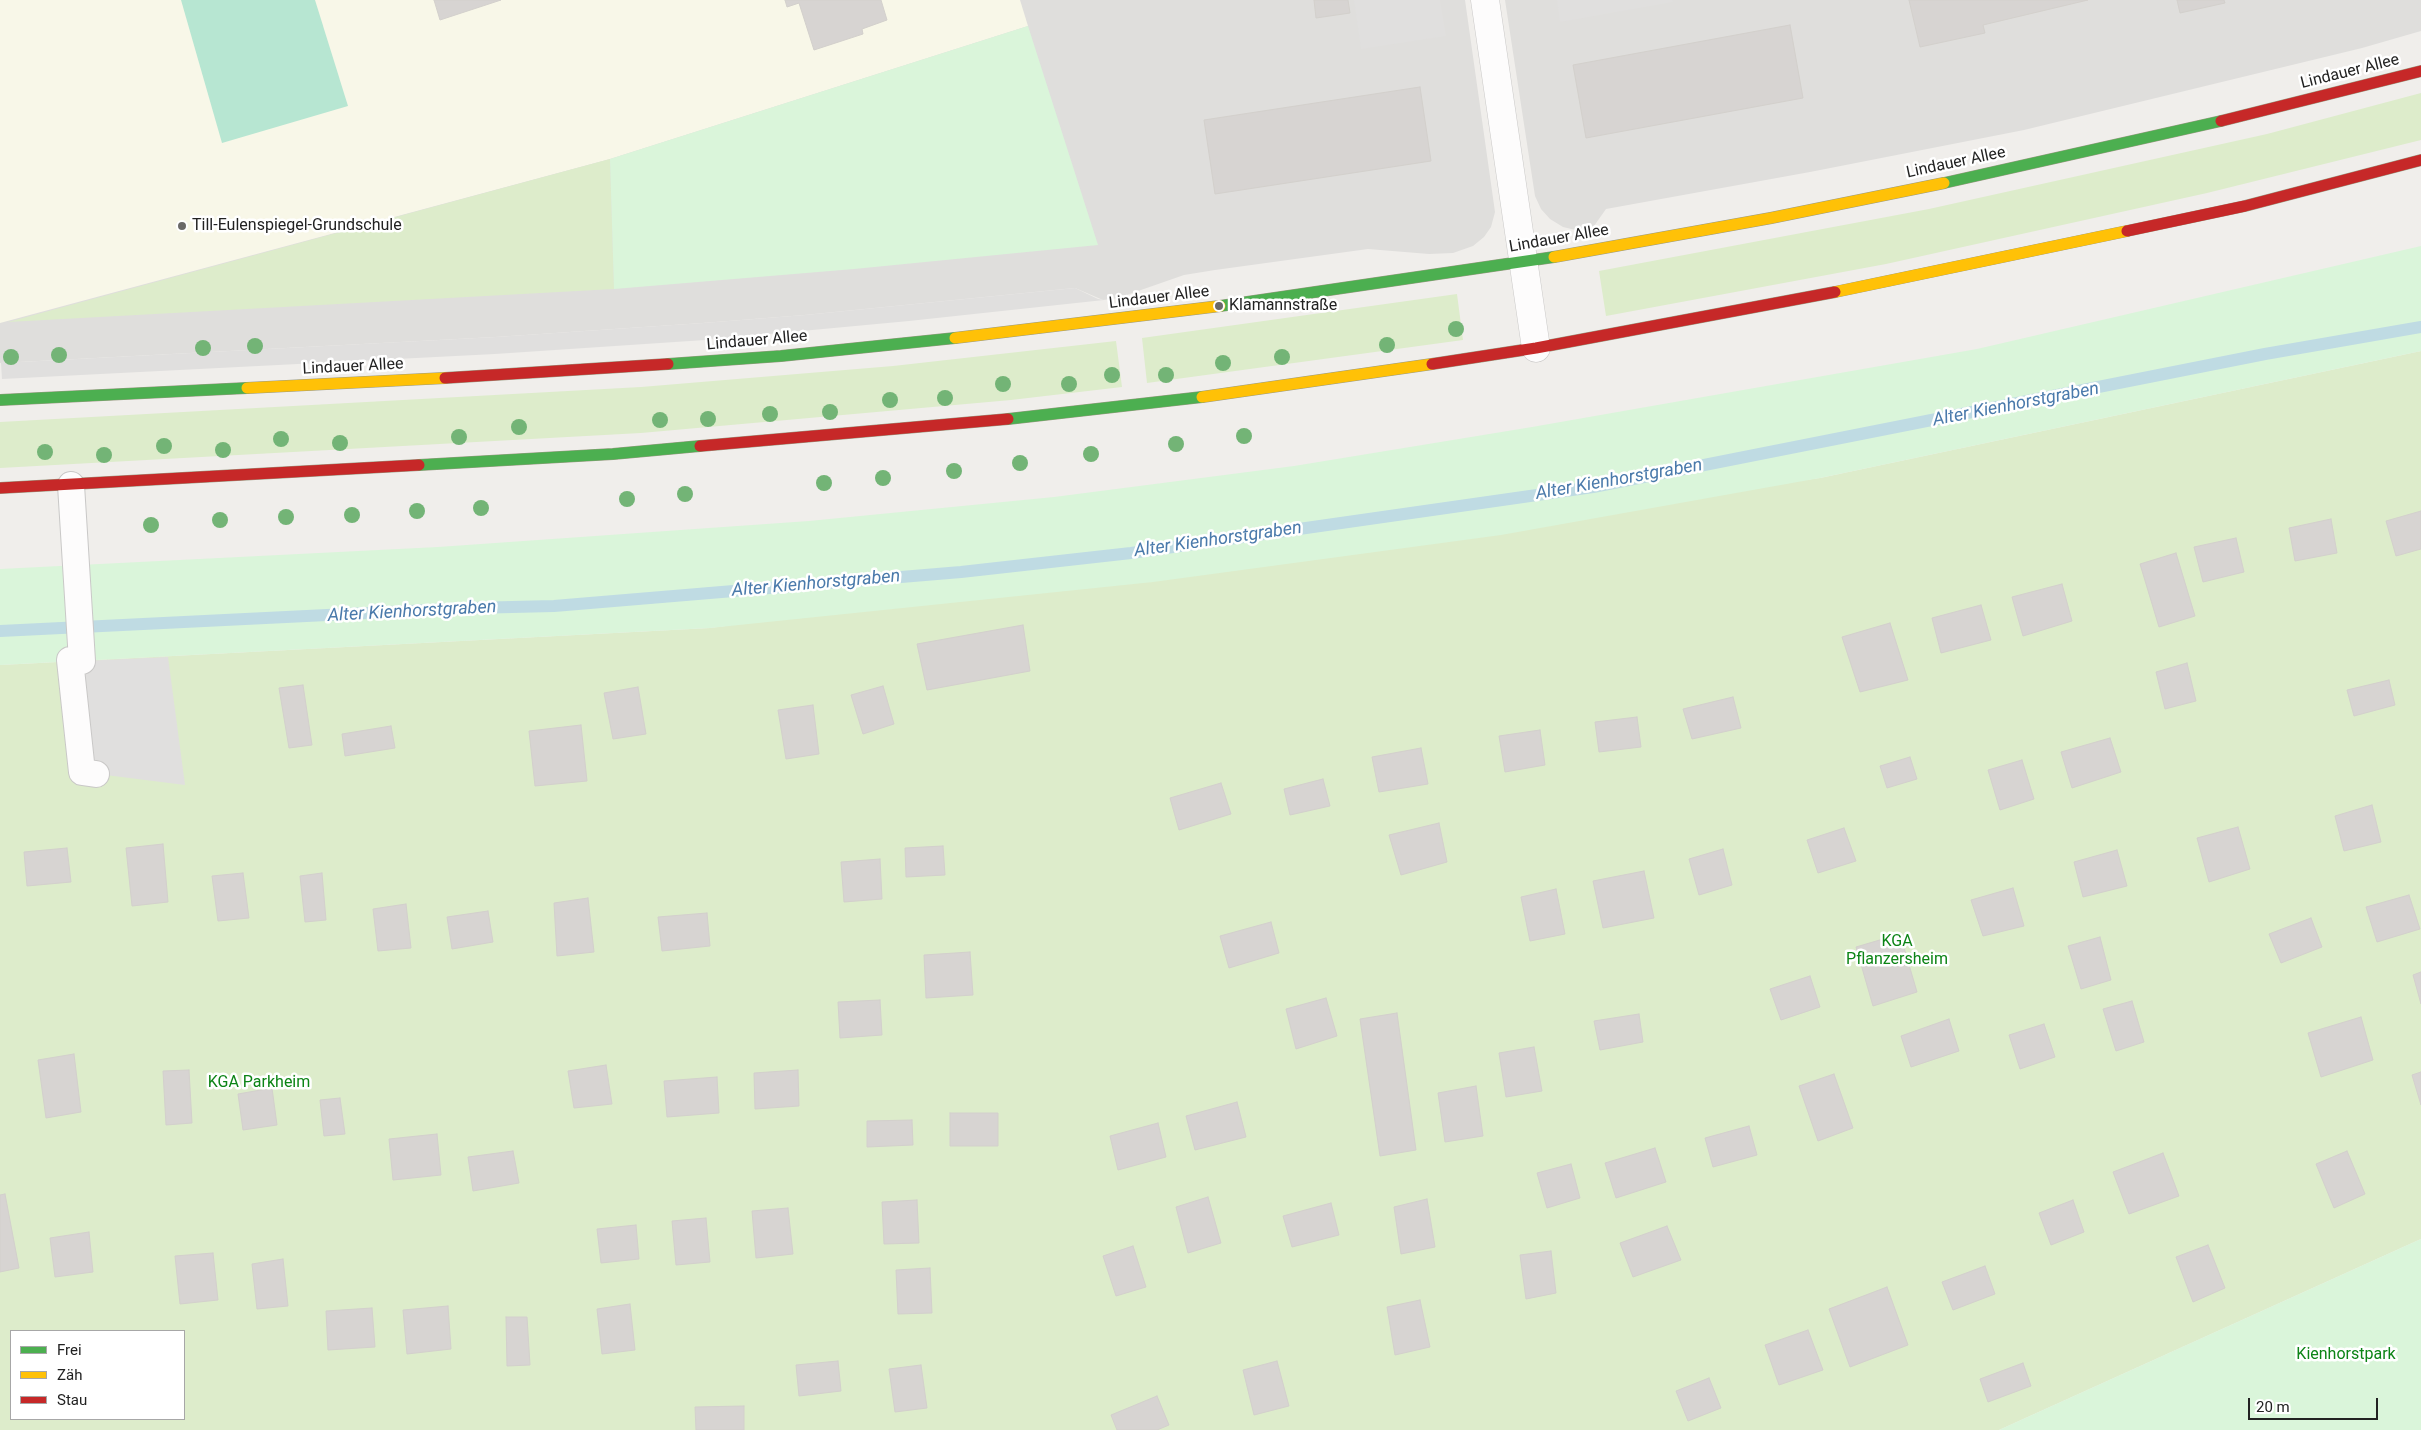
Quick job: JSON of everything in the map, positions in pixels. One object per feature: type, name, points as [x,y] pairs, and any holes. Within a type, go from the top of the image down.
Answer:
[{"type":"main road","name":"Lindauer Allee","points":[[0,400],[490,375],[781,356],[1127,318],[1524,262],[1772,218],[1974,177],[2177,132],[2421,70]]},
{"type":"main road","points":[[0,488],[613,454],[886,431],[1140,405],[1424,366],[1536,348],[1790,302],[2245,206],[2421,160]]},
{"type":"street","points":[[1485,0],[1536,348]]},
{"type":"lane","points":[[71,485],[82,661],[70,660],[82,772],[96,774]]},
{"type":"shaded area","points":[[0,0],[1465,0],[1495,212],[1491,227],[1484,237],[1473,246],[1453,253],[1429,254],[1368,249],[1184,275],[1118,298],[1103,300],[1075,288],[805,315],[703,323],[496,337],[0,363]]},
{"type":"shaded area","name":"Till-Eulenspiegel-Grundschule","points":[[0,0],[1020,0],[1028,26],[610,159],[0,323]]},
{"type":"shaded area","points":[[1354,0],[1440,0],[1446,36],[1361,49]]},
{"type":"shaded area","points":[[1505,0],[2421,0],[2421,31],[2362,48],[2024,130],[1810,172],[1606,209],[1594,226],[1580,231],[1563,227],[1550,219],[1541,209],[1535,196]]},
{"type":"shaded area","points":[[1557,0],[1672,0],[1673,2],[1560,22]]},
{"type":"shaded area","points":[[1075,288],[1104,300],[705,340],[495,354],[2,379],[1,363],[496,337],[703,323],[805,315]]},
{"type":"shaded area","points":[[168,657],[185,785],[82,772],[82,661]]},
{"type":"green space","points":[[181,0],[315,0],[348,106],[222,143]]},
{"type":"green space","points":[[1028,26],[1098,245],[854,269],[614,289],[610,159]]},
{"type":"green space","points":[[2421,93],[2421,140],[2207,193],[1886,264],[1606,316],[1599,271],[1929,209],[2267,134]]},
{"type":"green space","points":[[610,159],[614,289],[8,322]]},
{"type":"green space","points":[[2421,246],[2421,351],[1820,478],[1501,535],[1153,582],[710,628],[0,665],[0,569],[438,547],[809,521],[1054,497],[1294,466],[1532,427],[1977,349]]},
{"type":"green space","points":[[1457,294],[1463,340],[1147,383],[1142,338]]},
{"type":"green space","points":[[1116,341],[1122,387],[1011,400],[641,433],[0,468],[0,422],[641,387],[893,366]]},
{"type":"green space","name":"KGA Pflanzersheim","points":[[2421,351],[2421,1239],[1999,1430],[0,1430],[0,665],[710,628],[1820,478]]},
{"type":"green space","name":"Kienhorstpark","points":[[2421,1239],[2421,1430],[1999,1430]]},
{"type":"building","points":[[434,0],[501,0],[440,20]]},
{"type":"building","points":[[785,0],[881,0],[887,20],[862,29],[863,34],[814,50],[799,3],[787,7]]},
{"type":"building","points":[[1314,0],[1348,0],[1350,13],[1316,18]]},
{"type":"building","points":[[1909,0],[2088,0],[1983,25],[1985,33],[1920,47]]},
{"type":"building","points":[[2177,0],[2224,0],[2225,3],[2180,13]]},
{"type":"building","points":[[1790,25],[1803,98],[1586,138],[1573,65]]},
{"type":"building","points":[[1420,87],[1431,161],[1215,194],[1204,120]]},
{"type":"building","points":[[2421,511],[2421,549],[2396,556],[2386,521]]},
{"type":"building","points":[[2331,519],[2337,553],[2295,561],[2289,528]]},
{"type":"building","points":[[2236,538],[2244,572],[2203,582],[2194,547]]},
{"type":"building","points":[[2176,553],[2195,616],[2159,627],[2140,564]]},
{"type":"building","points":[[2062,584],[2072,621],[2023,636],[2012,597]]},
{"type":"building","points":[[1981,605],[1991,640],[1941,653],[1932,618]]},
{"type":"building","points":[[1890,623],[1908,680],[1860,692],[1842,637]]},
{"type":"building","points":[[1023,625],[1030,671],[927,690],[917,644]]},
{"type":"building","points":[[2187,663],[2196,701],[2165,709],[2156,672]]},
{"type":"building","points":[[2389,680],[2395,705],[2354,716],[2347,690]]},
{"type":"building","points":[[303,685],[312,745],[289,748],[279,688]]},
{"type":"building","points":[[883,686],[894,724],[863,734],[851,695]]},
{"type":"building","points":[[638,687],[646,734],[613,739],[604,693]]},
{"type":"building","points":[[1733,697],[1741,728],[1692,739],[1683,709]]},
{"type":"building","points":[[813,705],[819,754],[786,759],[778,710]]},
{"type":"building","points":[[1637,717],[1641,747],[1599,752],[1595,722]]},
{"type":"building","points":[[581,725],[587,781],[535,786],[529,731]]},
{"type":"building","points":[[391,726],[395,748],[345,756],[342,734]]},
{"type":"building","points":[[1540,730],[1545,765],[1505,772],[1499,736]]},
{"type":"building","points":[[2110,738],[2121,772],[2072,788],[2061,752]]},
{"type":"building","points":[[1421,748],[1428,784],[1379,792],[1372,757]]},
{"type":"building","points":[[1910,757],[1917,779],[1887,788],[1880,766]]},
{"type":"building","points":[[2022,760],[2034,799],[2000,810],[1988,770]]},
{"type":"building","points":[[1323,779],[1330,806],[1290,815],[1284,789]]},
{"type":"building","points":[[1221,783],[1231,814],[1179,830],[1170,798]]},
{"type":"building","points":[[2372,805],[2381,842],[2344,851],[2335,816]]},
{"type":"building","points":[[1439,823],[1447,862],[1401,875],[1389,835]]},
{"type":"building","points":[[2238,827],[2250,869],[2209,882],[2197,838]]},
{"type":"building","points":[[1844,828],[1856,861],[1818,873],[1807,840]]},
{"type":"building","points":[[163,844],[168,902],[132,906],[126,848]]},
{"type":"building","points":[[943,846],[945,875],[906,877],[905,848]]},
{"type":"building","points":[[67,848],[71,882],[27,886],[24,852]]},
{"type":"building","points":[[1723,849],[1732,885],[1699,895],[1689,859]]},
{"type":"building","points":[[2117,850],[2127,886],[2083,897],[2074,862]]},
{"type":"building","points":[[880,859],[882,899],[844,902],[841,862]]},
{"type":"building","points":[[1644,871],[1654,918],[1603,928],[1593,881]]},
{"type":"building","points":[[243,873],[249,918],[218,921],[212,876]]},
{"type":"building","points":[[322,873],[326,920],[305,922],[300,876]]},
{"type":"building","points":[[2013,888],[2024,926],[1983,936],[1971,900]]},
{"type":"building","points":[[1556,889],[1565,934],[1530,941],[1521,897]]},
{"type":"building","points":[[2409,895],[2420,929],[2377,942],[2366,907]]},
{"type":"building","points":[[588,898],[594,952],[557,956],[554,903]]},
{"type":"building","points":[[406,904],[411,948],[378,951],[373,909]]},
{"type":"building","points":[[488,911],[493,942],[452,949],[447,917]]},
{"type":"building","points":[[707,913],[710,946],[662,951],[658,917]]},
{"type":"building","points":[[2311,918],[2322,947],[2281,963],[2269,934]]},
{"type":"building","points":[[1271,922],[1279,953],[1229,968],[1220,936]]},
{"type":"building","points":[[1900,934],[1917,992],[1873,1006],[1856,947]]},
{"type":"building","points":[[2100,937],[2111,980],[2081,989],[2068,946]]},
{"type":"building","points":[[970,952],[973,995],[926,998],[924,955]]},
{"type":"building","points":[[2421,972],[2421,1004],[2413,975]]},
{"type":"building","points":[[1810,976],[1820,1007],[1781,1020],[1770,989]]},
{"type":"building","points":[[1326,998],[1337,1036],[1296,1049],[1286,1009]]},
{"type":"building","points":[[880,1000],[882,1035],[840,1038],[838,1002]]},
{"type":"building","points":[[2132,1001],[2144,1042],[2116,1051],[2103,1009]]},
{"type":"building","points":[[1397,1013],[1416,1150],[1380,1156],[1360,1019]]},
{"type":"building","points":[[1639,1014],[1643,1042],[1600,1050],[1594,1021]]},
{"type":"building","points":[[2361,1017],[2373,1060],[2321,1077],[2308,1033]]},
{"type":"building","points":[[1949,1019],[1959,1051],[1911,1067],[1901,1036]]},
{"type":"building","points":[[2044,1024],[2055,1057],[2020,1069],[2009,1035]]},
{"type":"building","points":[[1534,1047],[1542,1091],[1506,1097],[1499,1053]]},
{"type":"building","points":[[74,1054],[81,1112],[46,1118],[38,1060]]},
{"type":"building","points":[[606,1065],[612,1104],[574,1108],[568,1071]]},
{"type":"building","points":[[189,1070],[192,1123],[166,1125],[163,1071]]},
{"type":"building","points":[[798,1070],[799,1106],[755,1109],[754,1073]]},
{"type":"building","points":[[2421,1072],[2421,1105],[2412,1075]]},
{"type":"building","points":[[1834,1074],[1853,1128],[1818,1141],[1799,1086]]},
{"type":"building","points":[[717,1077],[719,1113],[667,1117],[664,1081]]},
{"type":"building","points":[[1476,1086],[1483,1136],[1445,1142],[1438,1093]]},
{"type":"building","points":[[272,1088],[277,1125],[243,1130],[238,1094]]},
{"type":"building","points":[[340,1098],[345,1134],[324,1136],[320,1100]]},
{"type":"building","points":[[1237,1102],[1246,1137],[1195,1150],[1186,1116]]},
{"type":"building","points":[[950,1113],[998,1113],[998,1146],[950,1146]]},
{"type":"building","points":[[912,1120],[913,1145],[867,1147],[867,1121]]},
{"type":"building","points":[[1158,1123],[1166,1157],[1118,1170],[1110,1136]]},
{"type":"building","points":[[1749,1126],[1757,1155],[1713,1167],[1705,1138]]},
{"type":"building","points":[[437,1134],[441,1175],[393,1180],[389,1139]]},
{"type":"building","points":[[1655,1148],[1666,1182],[1616,1198],[1605,1163]]},
{"type":"building","points":[[513,1151],[519,1183],[473,1191],[468,1157]]},
{"type":"building","points":[[2347,1151],[2365,1194],[2334,1208],[2316,1164]]},
{"type":"building","points":[[2163,1153],[2179,1196],[2129,1214],[2113,1172]]},
{"type":"building","points":[[1571,1164],[1580,1198],[1547,1208],[1537,1173]]},
{"type":"building","points":[[5,1194],[19,1268],[0,1272],[0,1195]]},
{"type":"building","points":[[1208,1197],[1221,1243],[1188,1253],[1176,1207]]},
{"type":"building","points":[[1427,1199],[1435,1247],[1401,1254],[1394,1207]]},
{"type":"building","points":[[917,1200],[919,1243],[884,1244],[882,1202]]},
{"type":"building","points":[[2073,1200],[2084,1232],[2051,1245],[2039,1213]]},
{"type":"building","points":[[1331,1203],[1339,1235],[1292,1247],[1283,1216]]},
{"type":"building","points":[[788,1208],[793,1254],[756,1258],[752,1211]]},
{"type":"building","points":[[706,1218],[710,1262],[676,1265],[672,1221]]},
{"type":"building","points":[[636,1225],[639,1259],[601,1263],[597,1229]]},
{"type":"building","points":[[1667,1226],[1681,1260],[1633,1277],[1620,1243]]},
{"type":"building","points":[[89,1232],[93,1272],[55,1277],[50,1238]]},
{"type":"building","points":[[2208,1245],[2225,1288],[2193,1302],[2176,1257]]},
{"type":"building","points":[[1133,1246],[1146,1287],[1116,1296],[1103,1256]]},
{"type":"building","points":[[1551,1251],[1556,1293],[1526,1299],[1520,1255]]},
{"type":"building","points":[[213,1253],[218,1300],[180,1304],[175,1256]]},
{"type":"building","points":[[283,1259],[288,1306],[257,1309],[252,1264]]},
{"type":"building","points":[[1985,1266],[1995,1294],[1953,1310],[1942,1282]]},
{"type":"building","points":[[930,1268],[932,1313],[898,1314],[896,1270]]},
{"type":"building","points":[[1887,1287],[1908,1345],[1850,1367],[1829,1309]]},
{"type":"building","points":[[1420,1300],[1430,1347],[1395,1355],[1387,1307]]},
{"type":"building","points":[[630,1304],[635,1350],[602,1354],[597,1309]]},
{"type":"building","points":[[448,1306],[451,1349],[407,1354],[403,1310]]},
{"type":"building","points":[[372,1308],[375,1347],[328,1350],[326,1311]]},
{"type":"building","points":[[506,1317],[527,1317],[530,1365],[507,1366]]},
{"type":"building","points":[[1808,1330],[1823,1370],[1779,1385],[1765,1345]]},
{"type":"building","points":[[838,1361],[841,1391],[799,1396],[796,1365]]},
{"type":"building","points":[[1277,1361],[1289,1406],[1254,1415],[1243,1370]]},
{"type":"building","points":[[2023,1363],[2031,1386],[1988,1402],[1980,1379]]},
{"type":"building","points":[[921,1365],[927,1408],[895,1412],[889,1369]]},
{"type":"building","points":[[1709,1378],[1721,1408],[1688,1421],[1676,1391]]},
{"type":"building","points":[[1157,1396],[1169,1425],[1157,1430],[1117,1430],[1111,1415]]},
{"type":"building","points":[[744,1406],[744,1430],[696,1430],[695,1407]]},
{"type":"waterway","name":"Alter Kienhorstgraben","points":[[0,631],[470,608],[554,606],[961,572],[1131,553],[1593,487],[2265,354],[2421,327]]},
{"type":"traffic: fast","points":[[1944,183],[2221,121]]},
{"type":"traffic: fast","points":[[1220,306],[1554,257]]},
{"type":"traffic: fast","points":[[668,364],[781,356],[955,338]]},
{"type":"traffic: fast","points":[[0,400],[247,388]]},
{"type":"traffic: fast","points":[[1008,419],[1202,397]]},
{"type":"traffic: fast","points":[[419,465],[613,454],[700,446]]},
{"type":"traffic: slow","points":[[1554,257],[1771,218],[1944,183]]},
{"type":"traffic: slow","points":[[1835,292],[2127,231]]},
{"type":"traffic: slow","points":[[955,338],[1220,306]]},
{"type":"traffic: slow","points":[[1202,397],[1432,364]]},
{"type":"traffic: slow","points":[[247,388],[445,378]]},
{"type":"traffic: jam","points":[[2221,121],[2421,71]]},
{"type":"traffic: jam","points":[[2127,231],[2245,206],[2421,160]]},
{"type":"traffic: jam","points":[[1432,364],[1536,348],[1835,292]]},
{"type":"traffic: jam","points":[[445,378],[668,364]]},
{"type":"traffic: jam","points":[[700,446],[1008,419]]},
{"type":"traffic: jam","points":[[0,488],[419,465]]},
{"type":"place","name":"Till-Eulenspiegel-Grundschule","points":[[182,226]]},
{"type":"place","name":"Klamannstraße","points":[[1219,306]]},
{"type":"park label","name":"KGA Parkheim","points":[[259,1083]]}]
